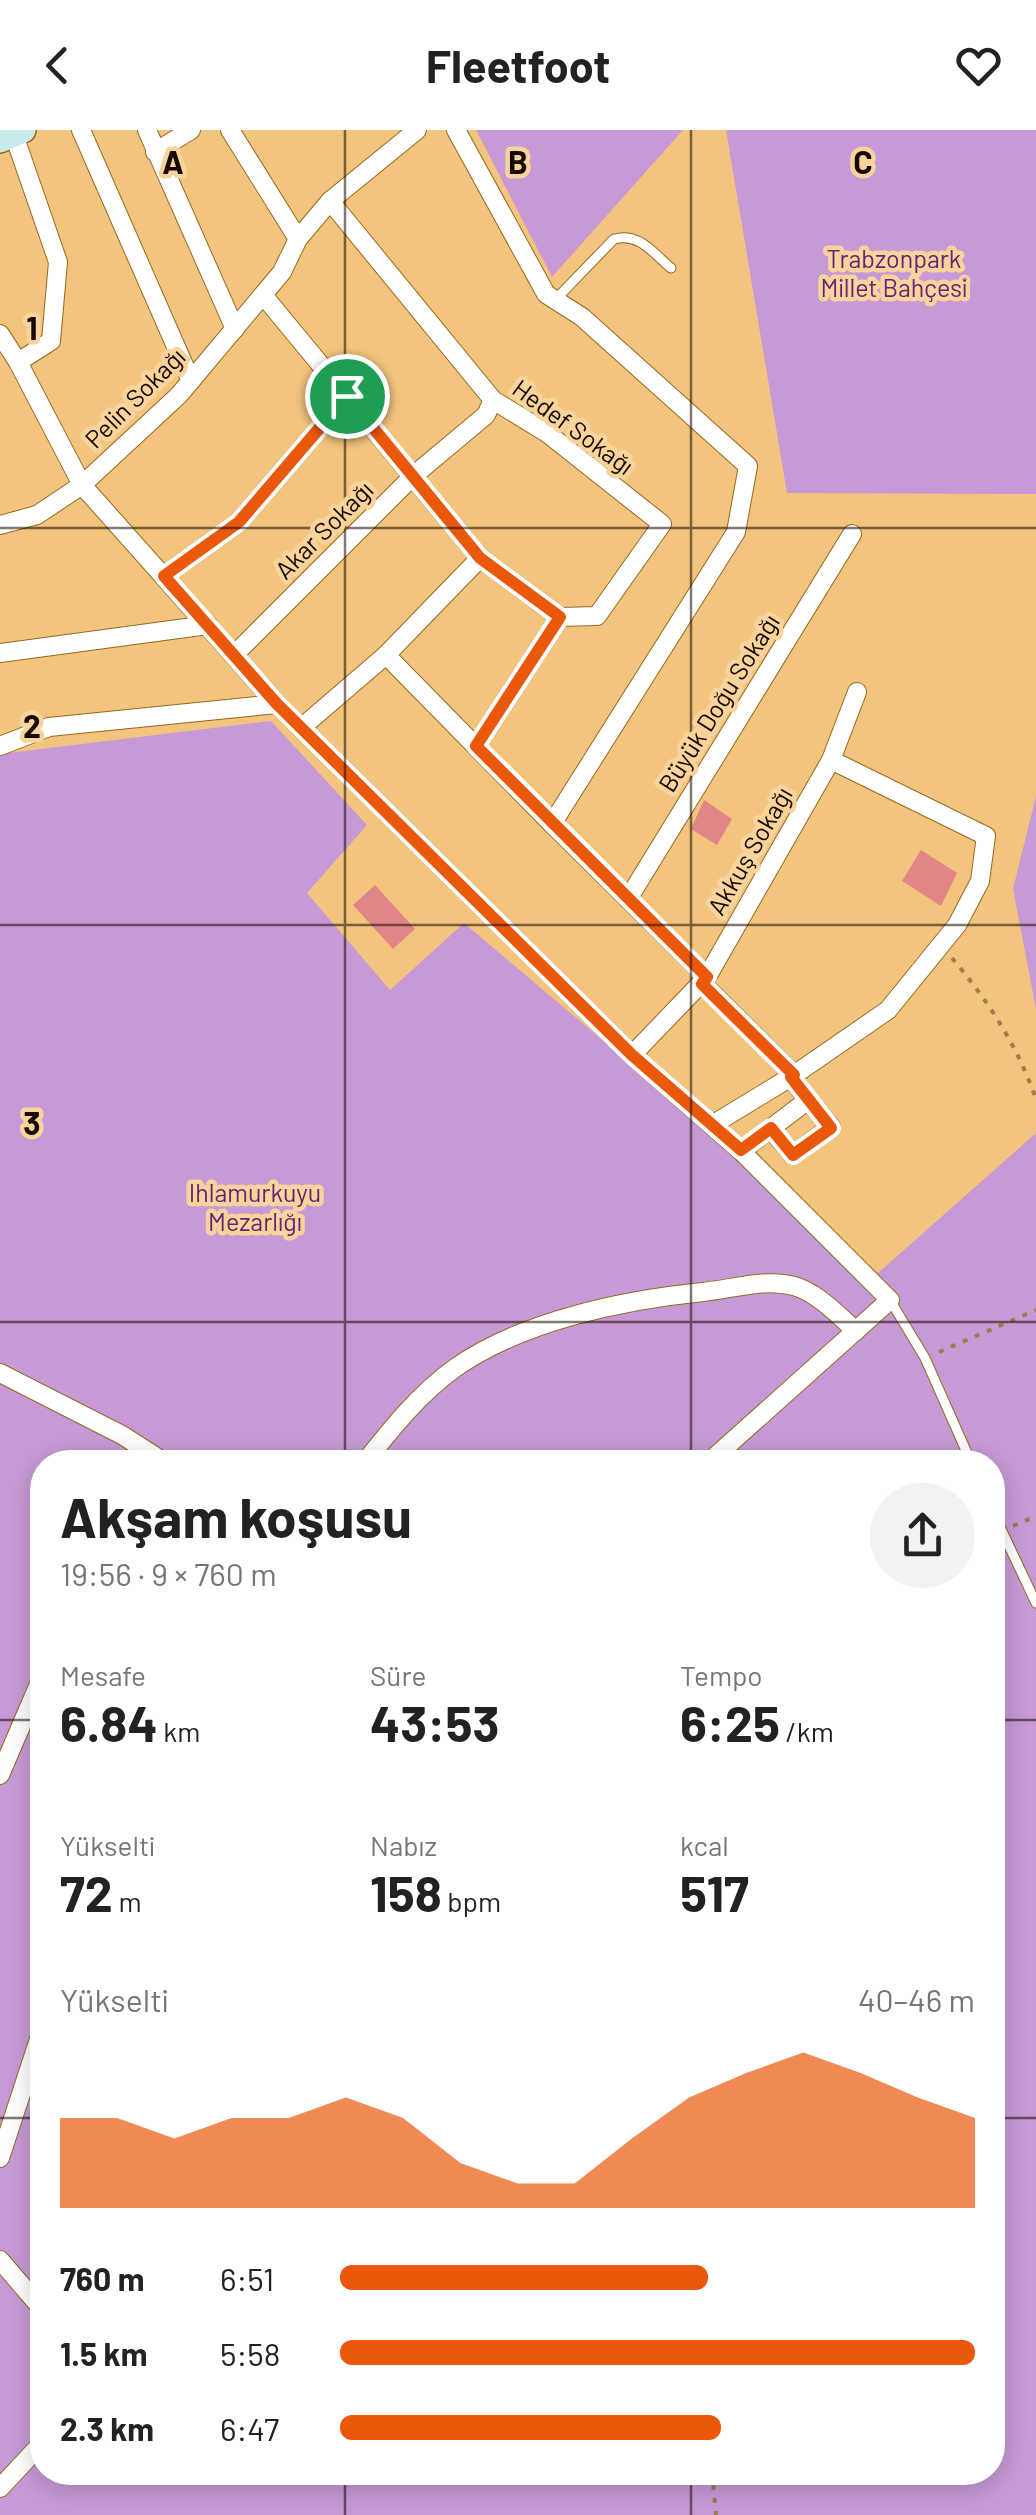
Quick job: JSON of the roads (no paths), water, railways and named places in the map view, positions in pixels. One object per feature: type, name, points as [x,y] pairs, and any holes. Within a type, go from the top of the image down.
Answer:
[{"type":"street","points":[[81,130],[191,381]]},
{"type":"street","points":[[148,130],[234,329]]},
{"type":"street","points":[[156,152],[191,130]]},
{"type":"street","points":[[230,130],[298,239]]},
{"type":"street","name":"Pelin Sokağı","points":[[417,130],[330,202],[298,239],[282,272],[191,381],[82,485],[277,704],[632,1055],[741,1150],[890,1300]]},
{"type":"street","points":[[456,130],[546,294],[582,317],[748,466],[736,532],[552,824]]},
{"type":"street","points":[[12,135],[58,262],[50,342],[18,362]]},
{"type":"street","name":"Hedef Sokağı","points":[[330,202],[493,400],[547,433],[662,524],[597,616],[560,617]]},
{"type":"street","points":[[263,294],[480,558],[560,617],[476,746]]},
{"type":"street","points":[[0,334],[82,485],[37,515],[0,525]]},
{"type":"street","points":[[164,576],[239,522],[347,396]]},
{"type":"street","name":"Akar Sokağı","points":[[234,655],[413,476],[486,415],[493,400]]},
{"type":"street","name":"Büyük Doğu Sokağı","points":[[628,899],[852,534]]},
{"type":"street","points":[[302,728],[386,655],[480,558]]},
{"type":"street","points":[[0,652],[208,625]]},
{"type":"street","points":[[386,655],[628,899],[792,1076],[831,1128],[793,1155],[771,1128]]},
{"type":"street","name":"Akkuş Sokağı","points":[[632,1055],[704,980],[831,760],[856,692]]},
{"type":"street","points":[[0,746],[48,727],[277,704]]},
{"type":"street","points":[[712,1125],[888,1010],[958,925],[980,881],[986,836],[831,760]]},
{"type":"street","points":[[741,1150],[808,1100]]},
{"type":"street","points":[[375,1450],[405,1412],[456,1368],[534,1328],[638,1298],[772,1282],[797,1287],[816,1297],[856,1331]]},
{"type":"street","points":[[723,1450],[890,1300]]},
{"type":"street","points":[[0,1372],[122,1435],[136,1450]]},
{"type":"street","points":[[0,1774],[30,1705]]},
{"type":"street","points":[[0,2158],[30,2067]]},
{"type":"street","points":[[0,2260],[30,2295]]},
{"type":"street","points":[[0,2488],[30,2455]]},
{"type":"lane","points":[[555,300],[620,237],[636,238],[671,268]]},
{"type":"lane","points":[[890,1300],[925,1358],[966,1450]]},
{"type":"lane","points":[[1005,1536],[1036,1603]]},
{"type":"park label","name":"Trabzonpark Millet Bahçesi","points":[[894,274]]},
{"type":"park label","name":"Ihlamurkuyu Mezarlığı","points":[[255,1208]]}]
